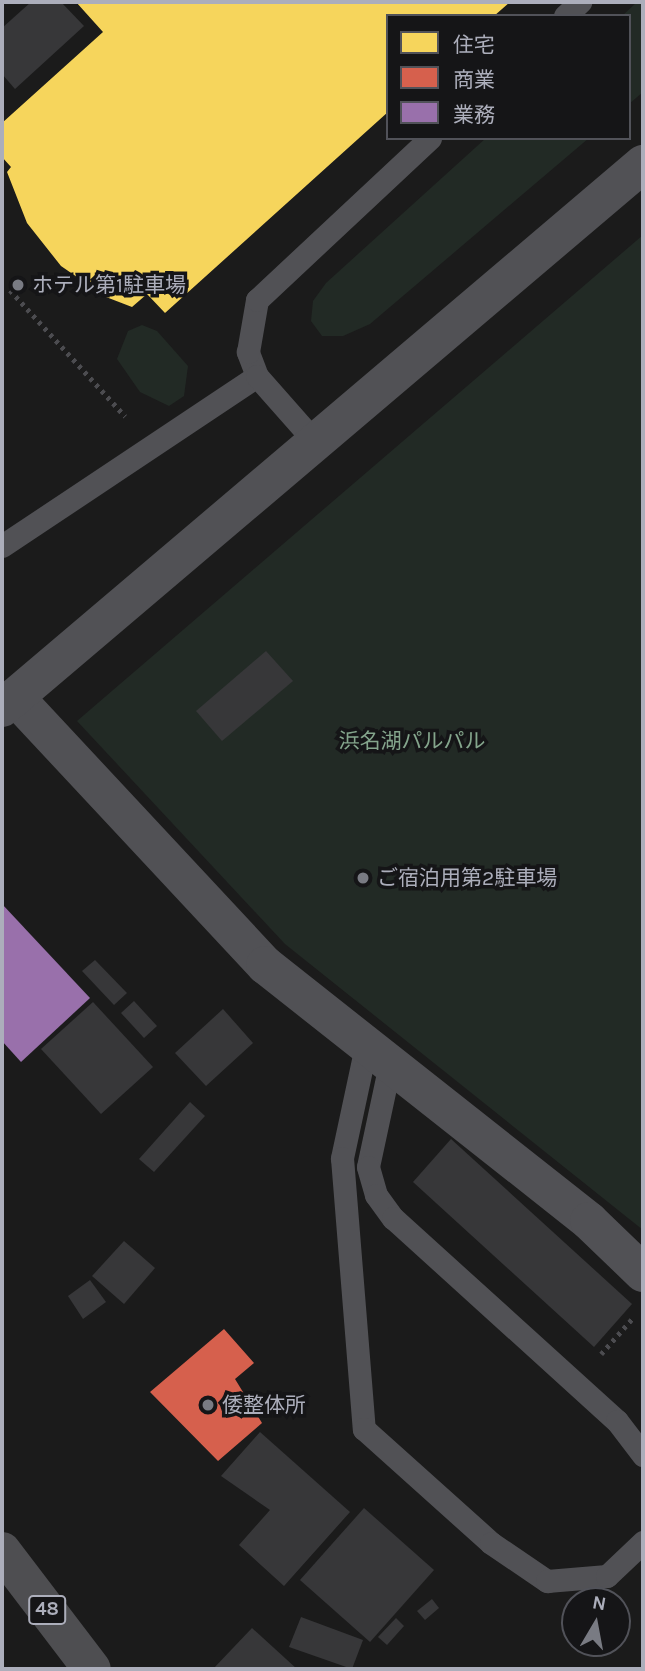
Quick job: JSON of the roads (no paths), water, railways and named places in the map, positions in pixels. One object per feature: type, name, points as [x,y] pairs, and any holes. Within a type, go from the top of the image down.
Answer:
[{"type":"main road","name":"48","points":[[2,1551],[92,1669]]},
{"type":"street","points":[[642,1291],[589,1221],[378,1055],[240,941],[8,703],[643,164]]},
{"type":"lane","points":[[567,14],[580,2]]},
{"type":"lane","points":[[316,443],[257,376],[248,352],[257,300],[428,140]]},
{"type":"lane","points":[[2,546],[257,376]]},
{"type":"lane","points":[[378,1055],[368,1167],[376,1195],[393,1218],[617,1422],[643,1455]]},
{"type":"lane","points":[[378,1055],[342,1158],[364,1429],[502,1553],[547,1581],[607,1576],[643,1542]]},
{"type":"place","name":"ホテル第1駐車場","points":[[18,285]]},
{"type":"place","name":"ご宿泊用第2駐車場","points":[[363,878]]},
{"type":"place","name":"倭整体所","points":[[208,1405]]},
{"type":"park label","name":"浜名湖パルパル","points":[[412,741]]}]
